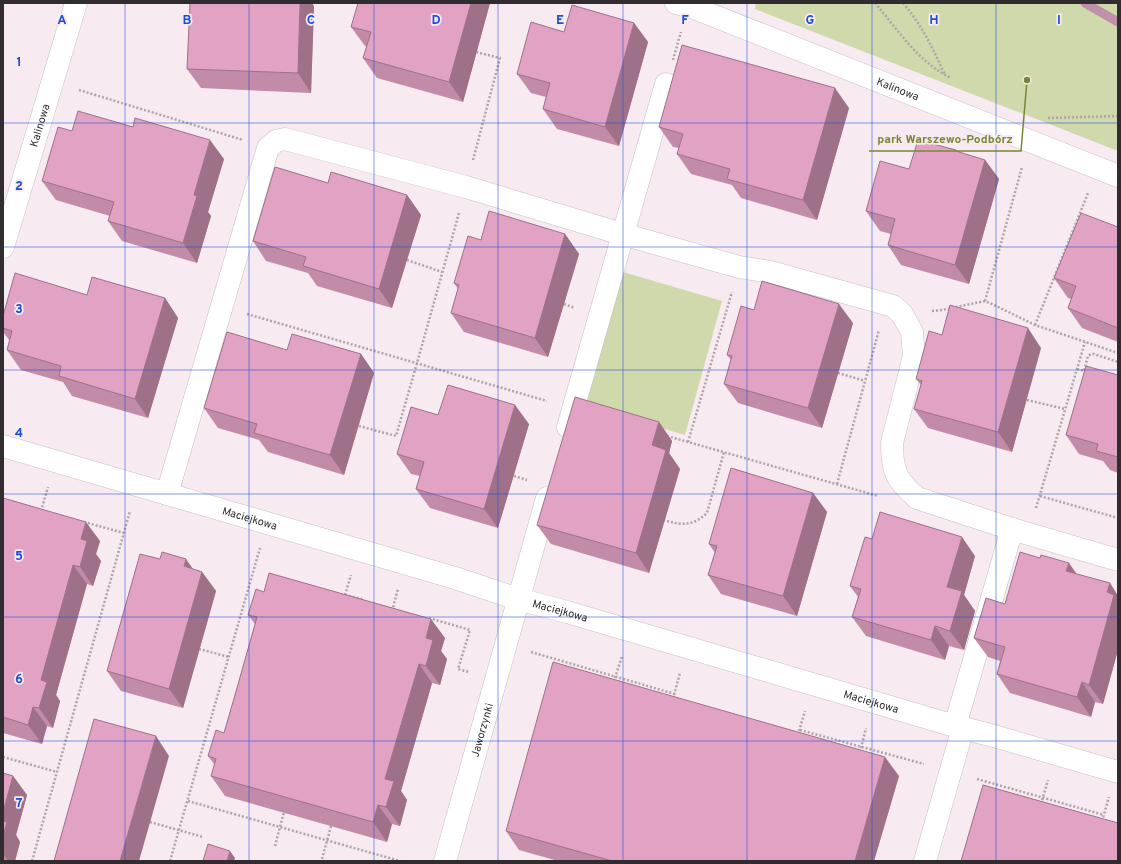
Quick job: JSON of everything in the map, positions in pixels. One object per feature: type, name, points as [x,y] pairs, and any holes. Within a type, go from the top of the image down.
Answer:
[{"type":"street","name":"Kalinowa","points":[[3,247],[76,3]]},
{"type":"street","name":"Kalinowa","points":[[676,3],[689,6],[1118,176]]},
{"type":"street","points":[[563,444],[666,84]]},
{"type":"street","points":[[166,494],[268,148],[276,141],[285,139],[466,187],[622,234],[739,267],[771,272],[894,309],[912,332],[914,356],[892,443],[892,458],[896,476],[908,491],[917,498],[1021,532],[1118,560]]},
{"type":"street","name":"Maciejkowa","points":[[3,446],[455,578],[518,599],[567,612],[665,642],[1118,772]]},
{"type":"street","name":"Jaworzynki","points":[[445,861],[552,480]]},
{"type":"street","points":[[925,861],[959,727],[1021,532]]},
{"type":"path","points":[[875,3],[921,58],[938,72],[955,81]]},
{"type":"path","points":[[903,3],[911,12],[928,39],[946,76]]},
{"type":"path","points":[[673,59],[677,45]]},
{"type":"path","points":[[358,426],[396,436],[466,187],[500,58],[476,52]]},
{"type":"path","points":[[74,89],[268,148]]},
{"type":"path","points":[[1047,118],[1118,116]]},
{"type":"path","points":[[1047,118],[1054,121]]},
{"type":"path","points":[[1045,123],[1047,118]]},
{"type":"path","points":[[985,301],[1022,167]]},
{"type":"path","points":[[1035,325],[1089,193]]},
{"type":"path","points":[[407,260],[442,272]]},
{"type":"path","points":[[688,442],[739,267]]},
{"type":"path","points":[[837,484],[865,381],[894,309],[942,310],[985,301],[1035,325],[1118,353]]},
{"type":"path","points":[[222,306],[573,409]]},
{"type":"path","points":[[1021,532],[1040,496],[1085,342]]},
{"type":"path","points":[[1077,369],[1084,371],[1088,356],[1091,354],[1118,362]]},
{"type":"path","points":[[838,373],[865,381]]},
{"type":"path","points":[[1027,400],[1065,409]]},
{"type":"path","points":[[665,435],[883,497]]},
{"type":"path","points":[[661,519],[680,524],[687,524],[695,522],[708,513],[724,452]]},
{"type":"path","points":[[40,517],[49,485]]},
{"type":"path","points":[[1040,496],[1118,518]]},
{"type":"path","points":[[32,861],[131,509]]},
{"type":"path","points":[[79,520],[124,533]]},
{"type":"path","points":[[170,861],[260,548]]},
{"type":"path","points":[[343,602],[351,574]]},
{"type":"path","points":[[391,615],[398,588]]},
{"type":"path","points":[[345,594],[366,600]]},
{"type":"path","points":[[386,606],[400,610]]},
{"type":"path","points":[[428,618],[470,630],[458,669],[472,673]]},
{"type":"path","points":[[199,649],[229,657]]},
{"type":"path","points":[[530,652],[675,694]]},
{"type":"path","points":[[614,684],[622,654]]},
{"type":"path","points":[[673,701],[680,671]]},
{"type":"path","points":[[798,737],[806,708]]},
{"type":"path","points":[[859,754],[866,726]]},
{"type":"path","points":[[800,730],[927,765]]},
{"type":"path","points":[[3,757],[57,772]]},
{"type":"path","points":[[970,777],[1104,815]]},
{"type":"path","points":[[1041,805],[1048,778]]},
{"type":"path","points":[[1102,822],[1109,796]]},
{"type":"path","points":[[188,801],[400,861]]},
{"type":"path","points":[[275,846],[284,812]]},
{"type":"path","points":[[150,822],[204,837]]},
{"type":"path","points":[[322,859],[331,826]]},
{"type":"green space","points":[[756,3],[1118,3],[1118,151],[755,9]]},
{"type":"green space","points":[[623,272],[722,301],[685,435],[585,406]]},
{"type":"building","points":[[190,3],[300,3],[298,73],[187,69]]},
{"type":"building","points":[[358,3],[471,3],[449,82],[363,58],[371,32],[351,27]]},
{"type":"building","points":[[572,5],[634,23],[605,127],[543,109],[550,83],[517,74],[531,22],[564,32]]},
{"type":"building","points":[[682,45],[835,88],[803,200],[727,179],[730,169],[677,154],[683,134],[659,127]]},
{"type":"building","points":[[78,111],[133,127],[135,118],[210,140],[194,195],[197,196],[183,243],[108,221],[114,202],[42,181],[58,127],[72,131]]},
{"type":"building","points":[[918,140],[956,150],[985,160],[955,265],[888,245],[895,219],[866,211],[880,161],[909,169]]},
{"type":"building","points":[[275,167],[328,183],[331,172],[407,195],[379,289],[303,266],[306,257],[253,241]]},
{"type":"building","points":[[489,211],[565,234],[535,338],[451,313],[459,285],[454,283],[468,236],[481,240]]},
{"type":"building","points":[[1081,213],[1118,227],[1118,328],[1068,308],[1076,286],[1054,278]]},
{"type":"building","points":[[15,273],[87,295],[92,277],[165,298],[135,399],[59,376],[61,366],[7,350],[12,331],[3,328],[3,316]]},
{"type":"building","points":[[762,281],[839,304],[808,408],[724,384],[732,356],[727,355],[741,306],[754,310]]},
{"type":"building","points":[[950,305],[1028,328],[998,432],[914,409],[922,381],[916,379],[929,331],[942,335]]},
{"type":"building","points":[[227,332],[287,350],[292,334],[361,354],[330,455],[254,433],[257,424],[204,408]]},
{"type":"building","points":[[1086,366],[1118,375],[1118,457],[1096,451],[1098,444],[1066,435]]},
{"type":"building","points":[[448,385],[515,405],[484,509],[416,489],[424,462],[397,454],[411,407],[438,415]]},
{"type":"building","points":[[575,397],[659,422],[652,445],[666,450],[636,553],[537,525]]},
{"type":"building","points":[[731,468],[813,493],[783,596],[708,575],[717,546],[709,544]]},
{"type":"building","points":[[3,498],[86,522],[81,539],[87,541],[80,567],[73,565],[41,680],[47,682],[39,708],[33,707],[28,725],[3,717]]},
{"type":"building","points":[[880,512],[962,537],[947,587],[962,591],[950,631],[935,626],[931,640],[852,617],[861,589],[850,586],[865,537],[872,539]]},
{"type":"building","points":[[162,552],[186,559],[184,566],[202,572],[169,689],[107,671],[140,554],[160,559]]},
{"type":"building","points":[[1020,552],[1040,558],[1041,555],[1069,563],[1066,571],[1110,583],[1107,592],[1114,595],[1089,685],[1082,682],[1077,697],[997,674],[1005,647],[974,638],[986,598],[1005,604]]},
{"type":"building","points":[[269,573],[431,619],[426,638],[433,640],[426,666],[419,664],[385,779],[394,781],[386,807],[378,805],[373,822],[211,776],[216,759],[208,756],[216,730],[224,733],[257,617],[248,615],[256,589],[264,592]]},
{"type":"building","points":[[553,662],[885,757],[855,861],[612,861],[506,831]]},
{"type":"building","points":[[94,719],[156,736],[120,861],[54,861]]},
{"type":"building","points":[[3,773],[13,776],[3,812]]},
{"type":"building","points":[[983,785],[1118,823],[1118,861],[961,861]]},
{"type":"building","points":[[3,821],[7,822],[3,836]]},
{"type":"building","points":[[208,844],[230,851],[227,861],[203,861]]},
{"type":"waterway","points":[[1085,3],[1118,22]]},
{"type":"place","name":"park Warszewo-Podbórz","points":[[1027,80]]}]
